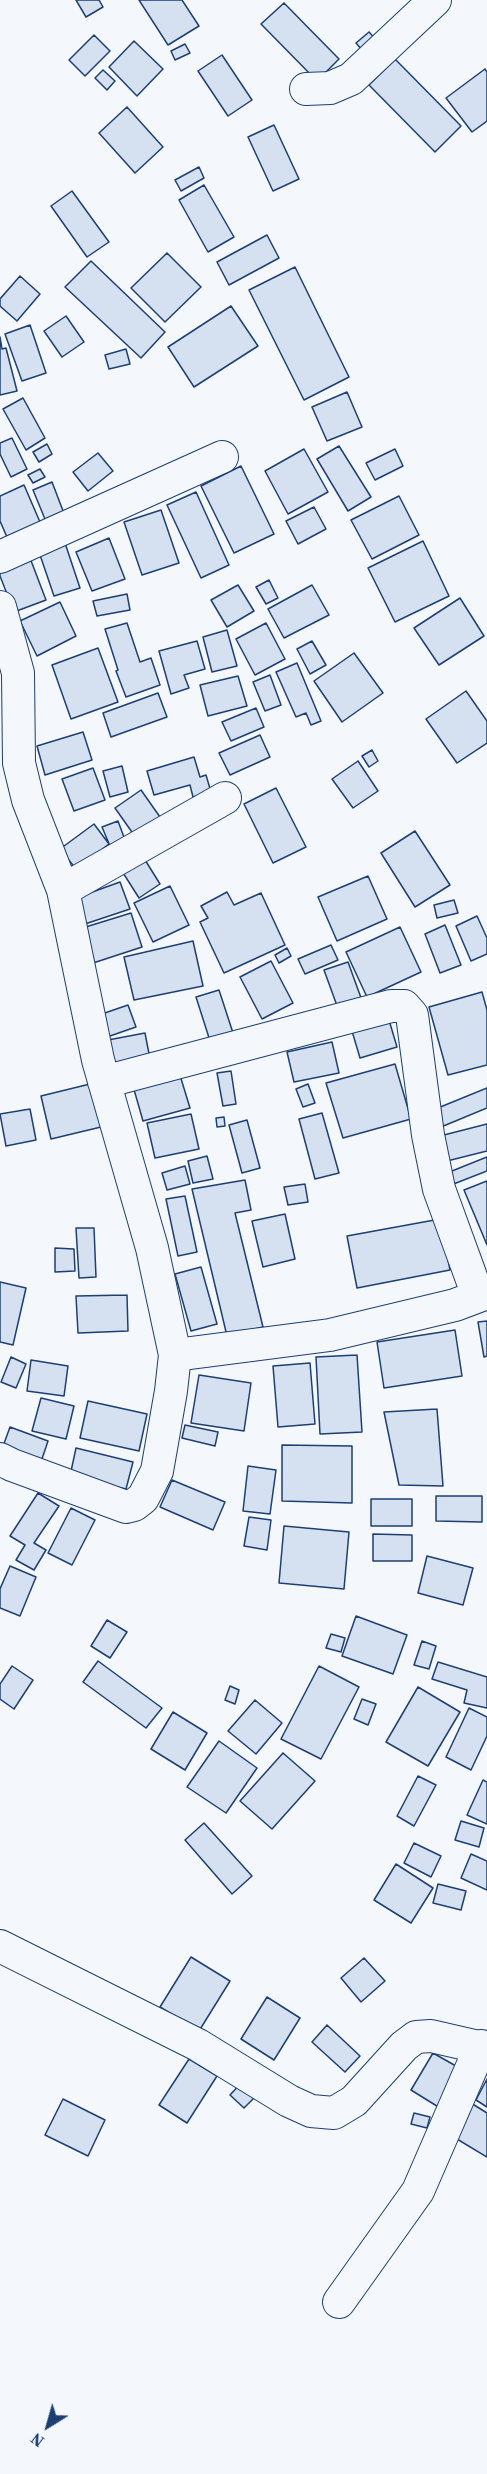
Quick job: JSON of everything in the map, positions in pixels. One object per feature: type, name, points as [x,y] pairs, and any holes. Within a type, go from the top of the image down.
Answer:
[{"type":"street","points":[[306,89],[330,87],[351,79],[435,0]]},
{"type":"street","points":[[0,557],[222,457]]},
{"type":"street","points":[[0,608],[18,673],[19,763],[28,800],[63,890],[104,1082],[152,1248],[175,1355],[157,1471],[143,1498],[134,1505],[126,1507],[0,1459]]},
{"type":"street","points":[[63,890],[225,798]]},
{"type":"street","points":[[104,1082],[391,1006],[404,1006],[412,1014],[428,1135],[439,1189],[483,1294],[455,1305],[330,1335],[175,1355]]},
{"type":"street","points":[[0,1946],[198,2045],[289,2101],[311,2111],[334,2113],[354,2101],[404,2046],[416,2037],[431,2036],[484,2048],[418,2192],[339,2302]]},
{"type":"building","points":[[76,0],[99,0],[103,7],[86,17]]},
{"type":"building","points":[[139,0],[182,0],[199,26],[168,45]]},
{"type":"building","points":[[284,3],[339,59],[317,81],[261,24]]},
{"type":"building","points":[[369,32],[381,45],[368,57],[356,43]]},
{"type":"building","points":[[94,35],[110,51],[85,76],[69,60]]},
{"type":"building","points":[[134,41],[163,69],[137,96],[109,67]]},
{"type":"building","points":[[185,44],[190,53],[175,60],[171,51]]},
{"type":"building","points":[[222,55],[252,100],[228,116],[198,71]]},
{"type":"building","points":[[395,59],[461,126],[435,152],[369,85]]},
{"type":"building","points":[[485,69],[487,72],[487,121],[472,132],[446,98]]},
{"type":"building","points":[[103,70],[115,81],[107,90],[95,78]]},
{"type":"building","points":[[127,107],[163,147],[135,173],[99,133]]},
{"type":"building","points":[[274,125],[299,179],[273,191],[248,137]]},
{"type":"building","points":[[199,167],[204,178],[181,191],[175,180]]},
{"type":"building","points":[[204,185],[234,237],[208,252],[179,200]]},
{"type":"building","points":[[72,191],[109,242],[87,257],[51,206]]},
{"type":"building","points":[[267,235],[279,258],[229,285],[217,262]]},
{"type":"building","points":[[167,253],[201,287],[165,322],[131,288]]},
{"type":"building","points":[[91,261],[165,332],[141,358],[65,287]]},
{"type":"building","points":[[295,267],[349,377],[304,400],[249,290]]},
{"type":"building","points":[[20,276],[40,294],[17,321],[0,306],[0,299]]},
{"type":"building","points":[[231,306],[258,346],[194,387],[168,347]]},
{"type":"building","points":[[66,316],[84,342],[62,357],[44,331]]},
{"type":"building","points":[[30,325],[46,373],[22,381],[5,334]]},
{"type":"building","points":[[0,337],[2,349],[6,348],[17,391],[0,395]]},
{"type":"building","points":[[126,349],[130,364],[109,369],[105,355]]},
{"type":"building","points":[[347,392],[362,427],[327,441],[312,407]]},
{"type":"building","points":[[23,398],[45,438],[26,450],[3,409]]},
{"type":"building","points":[[12,438],[27,469],[11,477],[0,454],[0,443]]},
{"type":"building","points":[[47,444],[52,454],[39,462],[33,452]]},
{"type":"building","points":[[339,446],[371,497],[348,511],[317,459]]},
{"type":"building","points":[[304,449],[328,492],[288,514],[265,471]]},
{"type":"building","points":[[395,449],[403,466],[375,480],[366,463]]},
{"type":"building","points":[[98,453],[113,471],[88,491],[73,472]]},
{"type":"building","points":[[241,466],[274,534],[234,553],[201,486]]},
{"type":"building","points":[[40,469],[45,477],[33,483],[28,475]]},
{"type":"building","points":[[52,482],[65,516],[47,524],[33,490]]},
{"type":"building","points":[[24,485],[43,529],[10,544],[0,521],[0,496]]},
{"type":"building","points":[[196,492],[229,565],[201,578],[167,505]]},
{"type":"building","points":[[399,496],[419,535],[372,559],[351,520]]},
{"type":"building","points":[[314,507],[326,529],[298,544],[286,521]]},
{"type":"building","points":[[161,510],[179,563],[142,575],[124,522]]},
{"type":"building","points":[[109,538],[125,579],[92,591],[76,552]]},
{"type":"building","points":[[423,541],[449,596],[395,622],[368,568]]},
{"type":"building","points":[[65,543],[80,588],[54,596],[39,552]]},
{"type":"building","points":[[30,558],[46,600],[14,612],[0,576],[0,570]]},
{"type":"building","points":[[269,580],[278,598],[266,604],[256,587]]},
{"type":"building","points":[[238,585],[254,611],[227,627],[211,600]]},
{"type":"building","points":[[312,585],[329,615],[284,638],[268,609]]},
{"type":"building","points":[[127,594],[130,610],[97,616],[93,601]]},
{"type":"building","points":[[460,598],[484,636],[439,665],[414,628]]},
{"type":"building","points":[[60,602],[76,636],[37,656],[20,621]]},
{"type":"building","points":[[127,623],[140,662],[151,658],[160,685],[126,697],[116,671],[118,670],[105,629]]},
{"type":"building","points":[[266,623],[285,659],[255,675],[236,639]]},
{"type":"building","points":[[227,630],[237,666],[212,672],[203,637]]},
{"type":"building","points":[[197,641],[205,669],[184,675],[189,688],[171,694],[159,651]]},
{"type":"building","points":[[312,641],[326,665],[310,674],[297,649]]},
{"type":"building","points":[[98,648],[118,702],[71,719],[52,665]]},
{"type":"building","points":[[354,653],[383,693],[342,722],[314,681]]},
{"type":"building","points":[[297,663],[321,721],[311,725],[306,713],[296,717],[276,672]]},
{"type":"building","points":[[270,675],[281,705],[265,711],[253,682]]},
{"type":"building","points":[[238,676],[247,706],[208,716],[200,685]]},
{"type":"building","points":[[466,691],[487,721],[487,743],[457,763],[426,719]]},
{"type":"building","points":[[158,693],[167,717],[111,737],[103,713]]},
{"type":"building","points":[[256,708],[264,727],[231,741],[222,722]]},
{"type":"building","points":[[83,732],[92,760],[45,775],[37,746]]},
{"type":"building","points":[[260,735],[270,757],[230,775],[219,753]]},
{"type":"building","points":[[372,750],[378,761],[369,767],[362,756]]},
{"type":"building","points":[[194,757],[200,777],[206,775],[211,792],[193,797],[190,785],[154,795],[147,771]]},
{"type":"building","points":[[358,761],[378,791],[353,808],[332,779]]},
{"type":"building","points":[[122,766],[128,792],[110,797],[103,771]]},
{"type":"building","points":[[93,768],[105,800],[74,811],[62,779]]},
{"type":"building","points":[[276,788],[306,847],[273,863],[244,804]]},
{"type":"building","points":[[141,790],[160,817],[134,835],[115,808]]},
{"type":"building","points":[[118,821],[125,840],[110,846],[102,827]]},
{"type":"building","points":[[94,824],[109,844],[76,869],[60,849]]},
{"type":"building","points":[[415,831],[450,885],[415,907],[381,853]]},
{"type":"building","points":[[142,855],[160,884],[139,898],[120,868]]},
{"type":"building","points":[[368,876],[387,919],[337,941],[318,897]]},
{"type":"building","points":[[120,882],[130,909],[82,925],[73,899]]},
{"type":"building","points":[[170,886],[189,925],[153,942],[134,903]]},
{"type":"building","points":[[227,892],[234,905],[261,893],[285,945],[224,973],[200,922],[208,918],[201,906]]},
{"type":"building","points":[[454,900],[458,913],[437,918],[434,905]]},
{"type":"building","points":[[131,913],[142,947],[87,965],[76,930]]},
{"type":"building","points":[[477,916],[487,938],[487,954],[471,961],[456,926]]},
{"type":"building","points":[[445,925],[461,965],[440,973],[425,934]]},
{"type":"building","points":[[400,927],[421,972],[367,997],[346,952]]},
{"type":"building","points":[[193,941],[203,986],[134,1000],[124,957]]},
{"type":"building","points":[[331,945],[338,960],[305,974],[298,959]]},
{"type":"building","points":[[287,948],[291,956],[279,963],[275,955]]},
{"type":"building","points":[[271,961],[293,1003],[262,1019],[240,977]]},
{"type":"building","points":[[348,962],[364,1006],[340,1014],[324,970]]},
{"type":"building","points":[[219,990],[234,1036],[211,1044],[196,997]]},
{"type":"building","points":[[482,992],[487,1010],[487,1065],[448,1075],[429,1007]]},
{"type":"building","points":[[128,1005],[136,1027],[107,1037],[99,1015]]},
{"type":"building","points":[[389,1020],[397,1047],[360,1058],[352,1031]]},
{"type":"building","points":[[145,1033],[150,1059],[113,1067],[108,1040]]},
{"type":"building","points":[[332,1042],[339,1073],[294,1082],[287,1052]]},
{"type":"building","points":[[395,1064],[411,1119],[343,1138],[326,1083]]},
{"type":"building","points":[[231,1071],[236,1104],[223,1106],[217,1073]]},
{"type":"building","points":[[179,1072],[190,1108],[143,1121],[133,1086]]},
{"type":"building","points":[[90,1084],[101,1127],[51,1139],[41,1096]]},
{"type":"building","points":[[308,1084],[315,1103],[303,1107],[296,1089]]},
{"type":"building","points":[[487,1088],[487,1108],[441,1127],[433,1110]]},
{"type":"building","points":[[30,1109],[36,1140],[6,1146],[0,1114]]},
{"type":"building","points":[[322,1113],[339,1173],[315,1179],[299,1119]]},
{"type":"building","points":[[191,1114],[199,1149],[155,1158],[147,1123]]},
{"type":"building","points":[[224,1117],[225,1126],[217,1127],[216,1118]]},
{"type":"building","points":[[247,1120],[260,1168],[242,1173],[229,1125]]},
{"type":"building","points":[[487,1124],[487,1151],[447,1161],[440,1136]]},
{"type":"building","points":[[207,1156],[213,1179],[193,1183],[188,1161]]},
{"type":"building","points":[[487,1157],[487,1171],[451,1185],[447,1173]]},
{"type":"building","points":[[185,1166],[190,1184],[167,1190],[162,1173]]},
{"type":"building","points":[[245,1180],[251,1210],[235,1213],[263,1327],[227,1336],[192,1189]]},
{"type":"building","points":[[487,1181],[487,1245],[464,1190]]},
{"type":"building","points":[[305,1184],[308,1202],[288,1205],[284,1187]]},
{"type":"building","points":[[185,1196],[197,1252],[178,1256],[166,1199]]},
{"type":"building","points":[[285,1214],[295,1259],[263,1267],[252,1221]]},
{"type":"building","points":[[440,1219],[450,1270],[357,1288],[347,1236]]},
{"type":"building","points":[[76,1228],[94,1228],[96,1277],[79,1278]]},
{"type":"building","points":[[55,1248],[74,1249],[75,1271],[55,1272]]},
{"type":"building","points":[[201,1267],[217,1324],[191,1331],[175,1274]]},
{"type":"building","points":[[0,1282],[26,1288],[13,1345],[0,1342]]},
{"type":"building","points":[[127,1295],[128,1331],[78,1333],[76,1296]]},
{"type":"building","points":[[487,1321],[487,1356],[484,1357],[478,1322]]},
{"type":"building","points":[[455,1330],[462,1376],[384,1388],[377,1342]]},
{"type":"building","points":[[357,1355],[362,1432],[320,1434],[316,1357]]},
{"type":"building","points":[[11,1357],[26,1364],[16,1388],[1,1382]]},
{"type":"building","points":[[31,1360],[68,1366],[64,1396],[27,1391]]},
{"type":"building","points":[[310,1363],[315,1424],[278,1427],[273,1366]]},
{"type":"building","points":[[199,1375],[251,1383],[244,1431],[191,1423]]},
{"type":"building","points":[[41,1398],[74,1406],[66,1439],[32,1431]]},
{"type":"building","points":[[88,1401],[147,1414],[139,1451],[80,1438]]},
{"type":"building","points":[[437,1409],[443,1486],[399,1485],[384,1412]]},
{"type":"building","points":[[185,1425],[218,1432],[215,1446],[182,1438]]},
{"type":"building","points":[[10,1427],[48,1441],[41,1462],[2,1449]]},
{"type":"building","points":[[282,1445],[352,1446],[352,1503],[282,1501]]},
{"type":"building","points":[[76,1448],[133,1462],[126,1489],[70,1476]]},
{"type":"building","points":[[248,1466],[276,1470],[270,1514],[243,1511]]},
{"type":"building","points":[[172,1480],[225,1502],[213,1530],[160,1507]]},
{"type":"building","points":[[38,1493],[59,1506],[34,1543],[46,1550],[34,1570],[16,1560],[25,1545],[10,1536]]},
{"type":"building","points":[[436,1496],[482,1496],[482,1522],[436,1521]]},
{"type":"building","points":[[371,1499],[412,1499],[412,1526],[371,1526]]},
{"type":"building","points":[[71,1508],[95,1520],[72,1565],[48,1553]]},
{"type":"building","points":[[249,1517],[271,1520],[267,1550],[244,1546]]},
{"type":"building","points":[[284,1526],[349,1532],[344,1589],[279,1583]]},
{"type":"building","points":[[373,1534],[412,1535],[412,1561],[373,1561]]},
{"type":"building","points":[[427,1556],[473,1568],[463,1605],[418,1593]]},
{"type":"building","points":[[10,1566],[36,1577],[20,1616],[0,1608],[0,1589]]},
{"type":"building","points":[[356,1616],[407,1635],[393,1674],[342,1656]]},
{"type":"building","points":[[107,1620],[127,1632],[110,1658],[91,1646]]},
{"type":"building","points":[[331,1634],[345,1638],[341,1652],[326,1648]]},
{"type":"building","points":[[422,1641],[436,1646],[429,1669],[414,1665]]},
{"type":"building","points":[[98,1661],[162,1708],[146,1728],[83,1682]]},
{"type":"building","points":[[438,1662],[487,1677],[487,1708],[464,1703],[467,1690],[432,1679]]},
{"type":"building","points":[[12,1666],[33,1680],[14,1709],[0,1699],[0,1684]]},
{"type":"building","points":[[319,1666],[359,1687],[321,1759],[281,1739]]},
{"type":"building","points":[[230,1686],[239,1690],[235,1704],[225,1700]]},
{"type":"building","points":[[418,1687],[460,1712],[428,1766],[386,1742]]},
{"type":"building","points":[[362,1699],[376,1704],[368,1725],[354,1719]]},
{"type":"building","points":[[255,1700],[282,1723],[256,1754],[228,1731]]},
{"type":"building","points":[[469,1708],[487,1717],[487,1736],[471,1770],[446,1757]]},
{"type":"building","points":[[173,1712],[207,1733],[185,1770],[151,1749]]},
{"type":"building","points":[[219,1741],[257,1768],[226,1813],[187,1787]]},
{"type":"building","points":[[283,1753],[315,1781],[272,1829],[240,1801]]},
{"type":"building","points":[[418,1776],[436,1785],[414,1826],[397,1816]]},
{"type":"building","points":[[483,1780],[487,1782],[487,1824],[467,1815]]},
{"type":"building","points":[[461,1821],[484,1828],[479,1847],[455,1840]]},
{"type":"building","points":[[204,1823],[252,1876],[232,1894],[185,1840]]},
{"type":"building","points":[[414,1843],[441,1856],[431,1877],[404,1863]]},
{"type":"building","points":[[471,1854],[487,1861],[487,1890],[461,1878]]},
{"type":"building","points":[[396,1864],[433,1888],[411,1923],[374,1900]]},
{"type":"building","points":[[438,1884],[466,1891],[461,1910],[433,1903]]},
{"type":"building","points":[[191,1957],[230,1981],[199,2031],[160,2007]]},
{"type":"building","points":[[364,1958],[385,1981],[361,2002],[341,1978]]},
{"type":"building","points":[[267,1997],[300,2018],[274,2060],[241,2039]]},
{"type":"building","points":[[327,2025],[360,2056],[345,2072],[312,2042]]},
{"type":"building","points":[[433,2053],[463,2070],[440,2108],[411,2090]]},
{"type":"building","points":[[189,2059],[217,2076],[187,2123],[159,2105]]},
{"type":"building","points":[[487,2079],[487,2107],[476,2100]]},
{"type":"building","points":[[243,2081],[257,2095],[244,2108],[230,2095]]},
{"type":"building","points":[[63,2099],[105,2120],[88,2156],[45,2135]]},
{"type":"building","points":[[471,2103],[487,2113],[487,2157],[452,2136]]},
{"type":"building","points":[[414,2113],[430,2117],[427,2128],[411,2124]]}]
